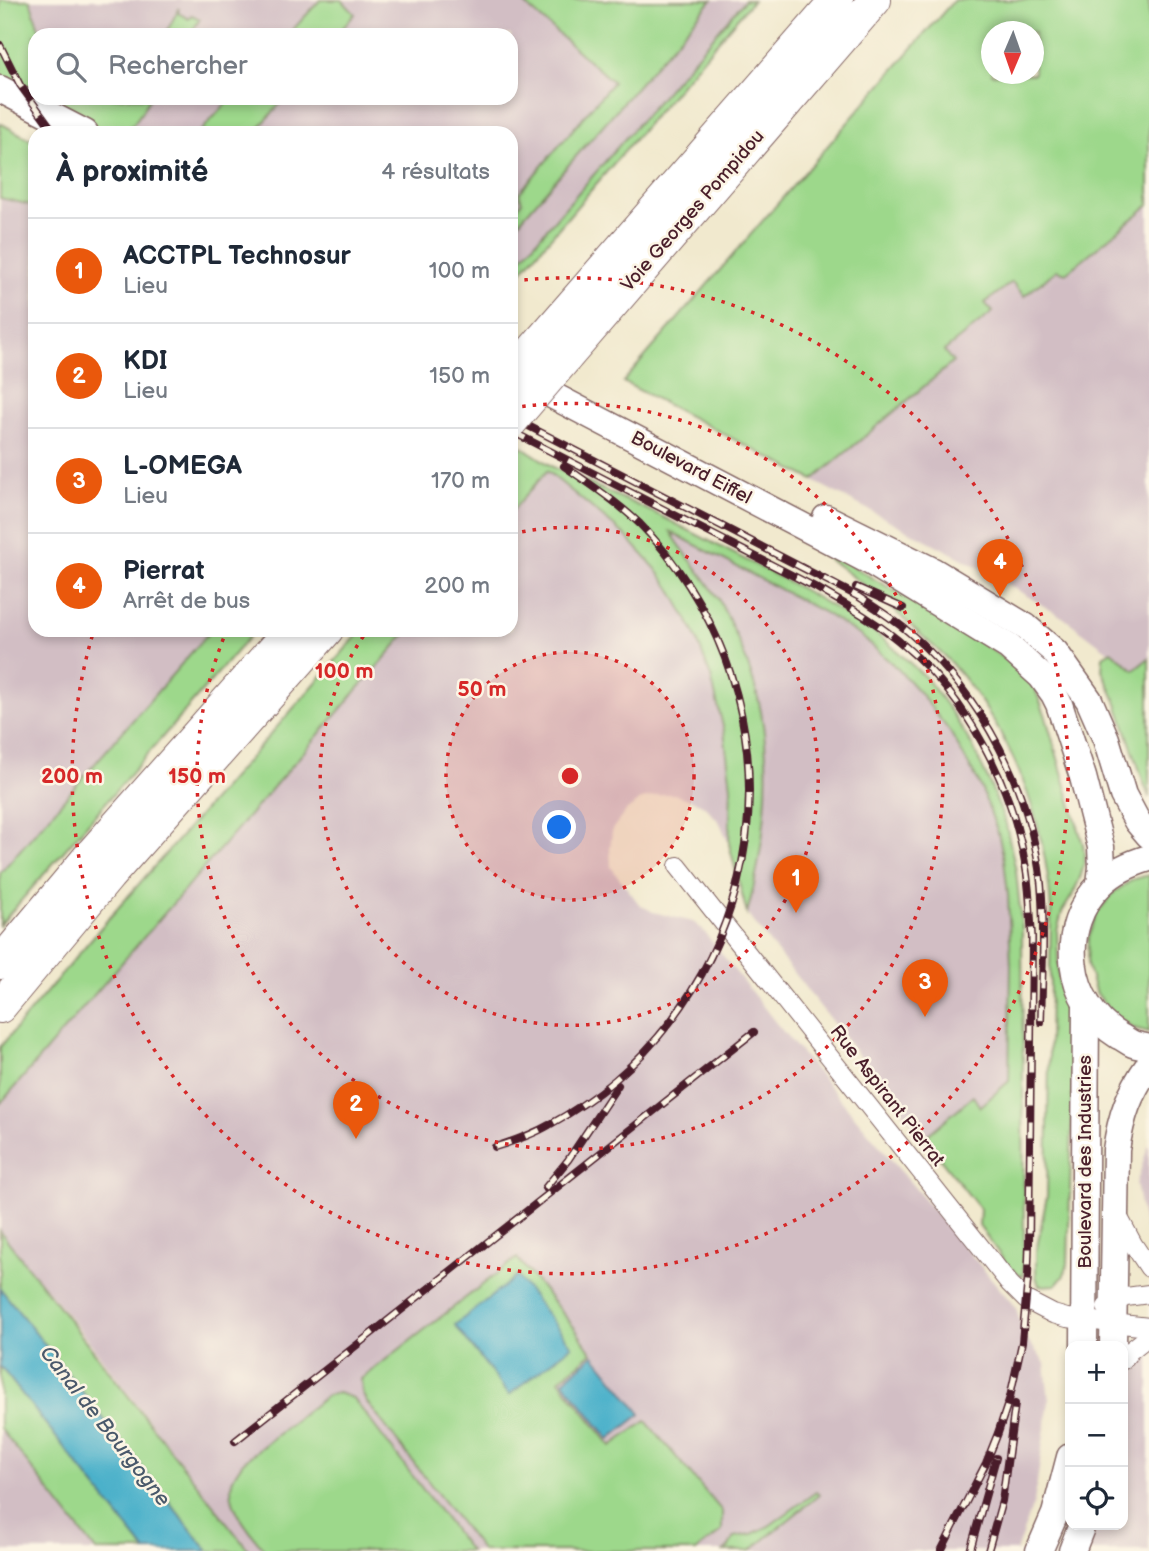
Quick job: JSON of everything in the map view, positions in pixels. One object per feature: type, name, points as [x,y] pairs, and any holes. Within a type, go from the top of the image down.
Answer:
[{"type":"highway","name":"Voie Georges Pompidou","points":[[518,410],[554,349],[837,0]]},
{"type":"highway","name":"Voie Georges Pompidou","points":[[518,371],[554,349],[875,0]]},
{"type":"highway","points":[[0,963],[93,852],[284,637]]},
{"type":"highway","points":[[0,1007],[109,876],[321,637]]},
{"type":"main road","points":[[0,89],[28,103]]},
{"type":"main road","points":[[31,105],[71,126]]},
{"type":"main road","points":[[0,108],[34,126]]},
{"type":"main road","points":[[518,359],[797,504],[933,571],[1026,627],[1055,653],[1089,700],[1106,739],[1123,795],[1137,821],[1149,835]]},
{"type":"main road","name":"Boulevard Eiffel","points":[[518,379],[871,562],[1026,660],[1054,694],[1071,737],[1101,847],[1100,884]]},
{"type":"main road","points":[[1149,858],[1133,862],[1100,884],[1081,910],[1072,942],[1073,974],[1086,1005],[1106,1028],[1133,1044],[1149,1048]]},
{"type":"main road","name":"Boulevard des Industries","points":[[1084,1341],[1086,1005]]},
{"type":"main road","name":"Boulevard des Industries","points":[[1114,1324],[1116,1150],[1131,1092],[1149,1065]]},
{"type":"main road","points":[[1039,1551],[1055,1514],[1067,1467]]},
{"type":"main road","points":[[1072,1551],[1080,1530]]},
{"type":"street","name":"Rue Aspirant Pierrat","points":[[678,866],[1010,1284],[1026,1300],[1053,1314],[1085,1319]]},
{"type":"street","points":[[1115,1210],[1149,1268]]},
{"type":"street","points":[[1114,1324],[1126,1297],[1149,1294]]},
{"type":"street","points":[[1085,1319],[1149,1327]]},
{"type":"street","points":[[1128,1354],[1149,1336]]},
{"type":"shaded area","points":[[4,0],[753,0],[518,276],[518,126],[133,126],[92,105],[518,105],[518,28],[29,28]]},
{"type":"shaded area","points":[[976,0],[1149,0],[1149,682],[1064,618],[982,569],[664,403],[907,119]]},
{"type":"shaded area","points":[[0,198],[28,204],[28,637],[205,637],[0,873]]},
{"type":"shaded area","points":[[547,471],[625,535],[670,588],[694,632],[711,677],[728,754],[731,787],[729,844],[720,823],[706,807],[674,794],[667,794],[642,799],[626,811],[616,824],[610,849],[611,867],[639,904],[653,912],[693,922],[702,929],[776,1023],[1016,1308],[1023,1334],[1045,1363],[1049,1401],[1034,1502],[1016,1551],[249,1551],[87,1339],[0,1231],[0,1104],[403,637],[518,637],[518,504]]},
{"type":"shaded area","points":[[670,531],[823,612],[861,636],[919,692],[950,732],[980,785],[998,833],[1004,859],[1011,965],[1009,1082],[980,1209],[747,914],[756,880],[766,798],[766,752],[761,712]]},
{"type":"shaded area","points":[[1149,1144],[1149,1235],[1145,1230],[1136,1184]]},
{"type":"shaded area","points":[[1149,1352],[1149,1551],[1084,1551],[1091,1530],[1128,1530],[1128,1373],[1138,1358]]},
{"type":"shaded area","points":[[0,1428],[90,1543],[96,1551],[0,1551]]},
{"type":"green space","points":[[0,0],[30,0],[39,28],[28,28],[28,89],[0,83]]},
{"type":"green space","points":[[320,0],[342,0],[355,14],[343,28],[294,28]]},
{"type":"green space","points":[[520,0],[712,0],[518,223],[518,207],[522,202],[519,193],[613,82]]},
{"type":"green space","points":[[745,0],[753,0],[518,276],[518,262]]},
{"type":"green space","points":[[954,0],[1149,0],[1149,205],[1066,273],[1057,270],[1024,296],[1012,282],[985,303],[993,312],[944,351],[953,362],[813,480],[623,382]]},
{"type":"green space","points":[[179,8],[178,13],[189,19],[192,15],[200,19],[194,28],[169,28]]},
{"type":"green space","points":[[56,105],[146,105],[131,126],[92,126]]},
{"type":"green space","points":[[225,105],[279,105],[261,126],[205,126]]},
{"type":"green space","points":[[0,123],[28,138],[28,204],[0,198]]},
{"type":"green space","points":[[521,446],[553,467],[659,515],[800,588],[872,630],[927,679],[973,747],[1006,824],[1016,871],[1022,928],[1023,1277],[1008,1266],[979,1226],[980,1209],[924,1138],[973,1096],[980,1107],[1009,1081],[1011,965],[1004,859],[998,833],[980,785],[950,732],[898,669],[861,636],[823,612],[671,532],[727,615],[750,670],[761,712],[766,762],[765,814],[758,865],[747,914],[729,844],[731,787],[724,731],[711,677],[694,632],[670,588],[625,535],[547,471],[518,504],[518,450]]},
{"type":"green space","points":[[813,543],[980,641],[1031,679],[1045,714],[1083,844],[1085,862],[1072,896],[1062,912],[1057,931],[1059,985],[1071,1012],[1073,1028],[1068,1264],[1063,1277],[1056,1285],[1039,1286],[1036,1276],[1036,1252],[1047,1196],[1051,909],[1033,809],[1022,778],[992,718],[951,663],[879,597],[812,548]]},
{"type":"green space","points":[[205,637],[249,637],[0,925],[0,873]]},
{"type":"green space","points":[[356,637],[403,637],[0,1104],[0,1047],[103,925]]},
{"type":"green space","points":[[1111,651],[1134,670],[1149,658],[1149,798],[1116,701],[1102,670],[1103,656]]},
{"type":"green space","points":[[1149,875],[1149,1032],[1133,1028],[1111,1012],[1095,991],[1087,965],[1088,938],[1097,913],[1114,892],[1134,879]]},
{"type":"green space","points":[[0,1231],[249,1551],[208,1551],[0,1288]]},
{"type":"green space","points":[[517,1258],[592,1353],[559,1380],[611,1446],[646,1421],[722,1511],[722,1531],[696,1551],[482,1551],[366,1401],[362,1393],[361,1379]]},
{"type":"green space","points":[[0,1366],[146,1551],[96,1551],[0,1428]]},
{"type":"green space","points":[[338,1393],[353,1398],[470,1551],[265,1551],[236,1510],[231,1491],[234,1476],[243,1462],[327,1395]]},
{"type":"green space","points":[[816,1492],[819,1495],[750,1551],[724,1551],[734,1537],[752,1534],[769,1526]]},
{"type":"water","points":[[517,1276],[572,1346],[509,1395],[455,1325]]},
{"type":"water","name":"Canal de Bourgogne","points":[[0,1288],[208,1551],[146,1551],[0,1366]]},
{"type":"water","points":[[594,1355],[641,1414],[609,1439],[563,1381]]},
{"type":"railway","points":[[0,45],[28,96]]},
{"type":"railway","points":[[35,105],[50,126]]},
{"type":"railway","points":[[518,421],[859,597],[905,629],[937,659],[981,716],[999,747],[1027,814],[1041,884],[1041,1022]]},
{"type":"railway","points":[[518,435],[817,588],[885,630],[928,668],[949,692],[998,773],[1018,833],[1027,872],[1032,937],[1028,1276],[1022,1342],[1010,1397],[986,1463],[941,1551]]},
{"type":"railway","points":[[495,1147],[549,1125],[616,1079],[670,1022],[710,957],[737,886],[748,811],[745,734],[725,659],[689,586],[640,524],[564,466]]},
{"type":"railway","points":[[856,587],[903,608]]},
{"type":"railway","points":[[235,1441],[754,1032]]},
{"type":"railway","points":[[545,1188],[568,1160],[618,1085]]},
{"type":"railway","points":[[988,1551],[1002,1501],[1015,1404]]},
{"type":"railway","points":[[970,1551],[996,1458]]},
{"type":"place","name":"Pierrat","points":[[1000,597]]},
{"type":"place","name":"ACCTPL Technosur","points":[[796,913]]},
{"type":"place","name":"L-OMEGA","points":[[925,1017]]},
{"type":"place","name":"KDI","points":[[356,1139]]}]
